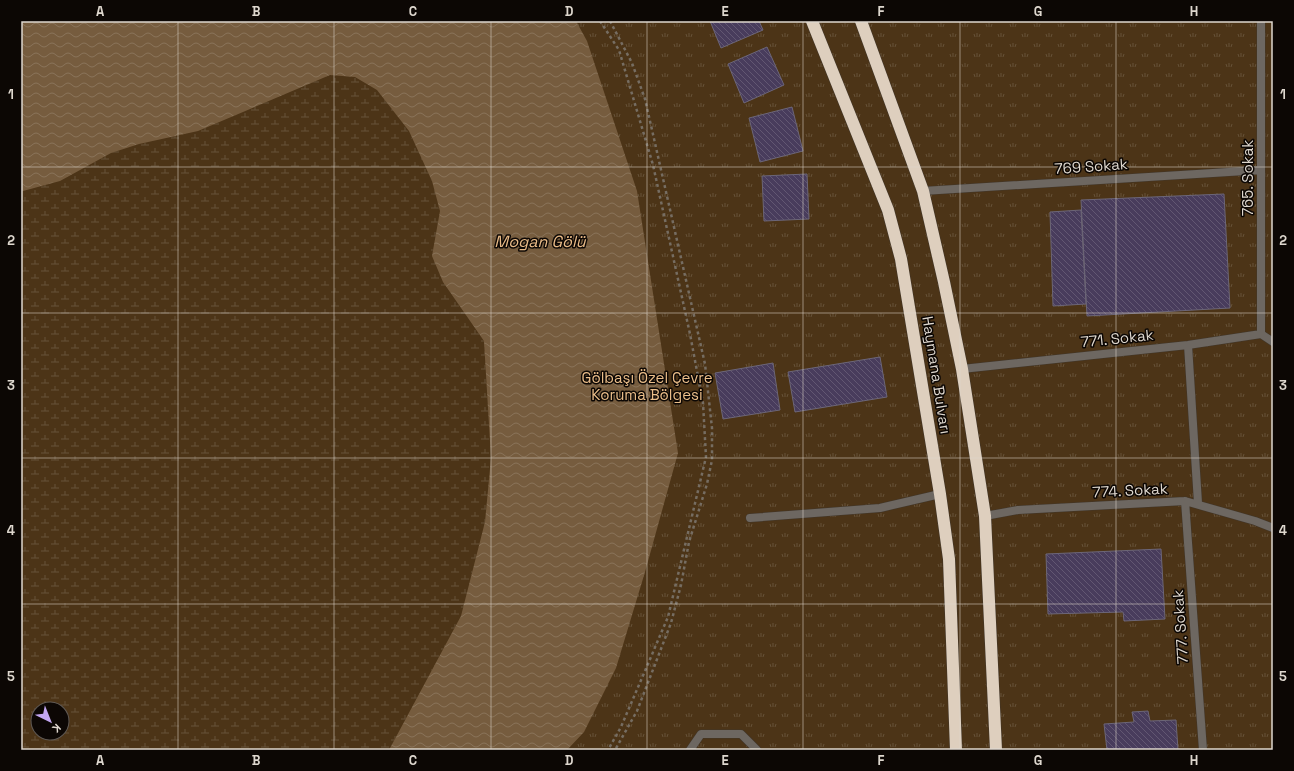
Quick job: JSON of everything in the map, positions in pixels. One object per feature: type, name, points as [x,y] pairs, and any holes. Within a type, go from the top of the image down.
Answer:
[{"type":"highway","name":"Haymana Bulvarı","points":[[812,21],[888,210],[901,259],[940,494],[951,593],[956,750]]},
{"type":"highway","name":"Haymana Bulvarı","points":[[861,21],[923,191],[962,369],[985,516],[989,570],[996,750]]},
{"type":"street","name":"765. Sokak","points":[[1261,21],[1261,334]]},
{"type":"street","name":"769 Sokak","points":[[923,191],[1261,170]]},
{"type":"street","points":[[1261,334],[1273,342]]},
{"type":"street","name":"771. Sokak","points":[[962,369],[1188,345],[1261,334]]},
{"type":"street","points":[[1188,345],[1198,504]]},
{"type":"street","points":[[750,518],[880,508],[940,494]]},
{"type":"street","name":"774. Sokak","points":[[985,516],[1018,510],[1185,501],[1255,521],[1273,528]]},
{"type":"street","name":"777. Sokak","points":[[1185,501],[1203,750]]},
{"type":"street","points":[[690,750],[701,734],[741,734],[757,750]]},
{"type":"path","points":[[600,21],[619,50],[653,164],[690,334],[703,404],[706,457],[668,617],[621,727],[608,750]]},
{"type":"path","points":[[610,21],[632,62],[645,99],[705,364],[712,428],[712,460],[707,484],[690,542],[671,623],[637,711],[615,750]]},
{"type":"green space","name":"Gölbaşı Özel Çevre Koruma Bölgesi","points":[[21,21],[1273,21],[1273,750],[21,750]]},
{"type":"green space","points":[[330,75],[349,76],[355,77],[369,84],[383,97],[409,134],[421,155],[430,176],[439,210],[438,227],[432,256],[484,341],[491,458],[485,522],[461,616],[389,750],[21,750],[21,190],[60,181],[110,153],[139,144],[198,131]]},
{"type":"water","name":"Mogan Gölü","points":[[21,21],[576,21],[587,41],[637,191],[678,453],[645,572],[616,668],[584,732],[567,750],[389,750],[461,616],[485,522],[491,458],[484,341],[443,282],[432,256],[440,211],[432,181],[409,131],[377,90],[355,77],[330,75],[198,131],[139,144],[111,153],[60,181],[23,191],[21,190]]},
{"type":"building","points":[[710,21],[759,21],[763,30],[721,48]]},
{"type":"building","points":[[767,47],[784,85],[744,103],[728,64]]},
{"type":"building","points":[[792,107],[803,151],[760,162],[749,118]]},
{"type":"building","points":[[807,174],[809,219],[764,221],[762,176]]},
{"type":"building","points":[[1224,194],[1230,308],[1087,316],[1081,200]]},
{"type":"building","points":[[1081,210],[1086,304],[1053,306],[1050,212]]},
{"type":"building","points":[[880,357],[887,397],[795,412],[788,372]]},
{"type":"building","points":[[773,363],[780,410],[723,419],[715,373]]},
{"type":"building","points":[[1161,549],[1165,619],[1124,621],[1123,612],[1048,614],[1046,554]]},
{"type":"building","points":[[1148,711],[1150,721],[1176,720],[1178,750],[1107,750],[1104,724],[1134,722],[1132,712]]}]
